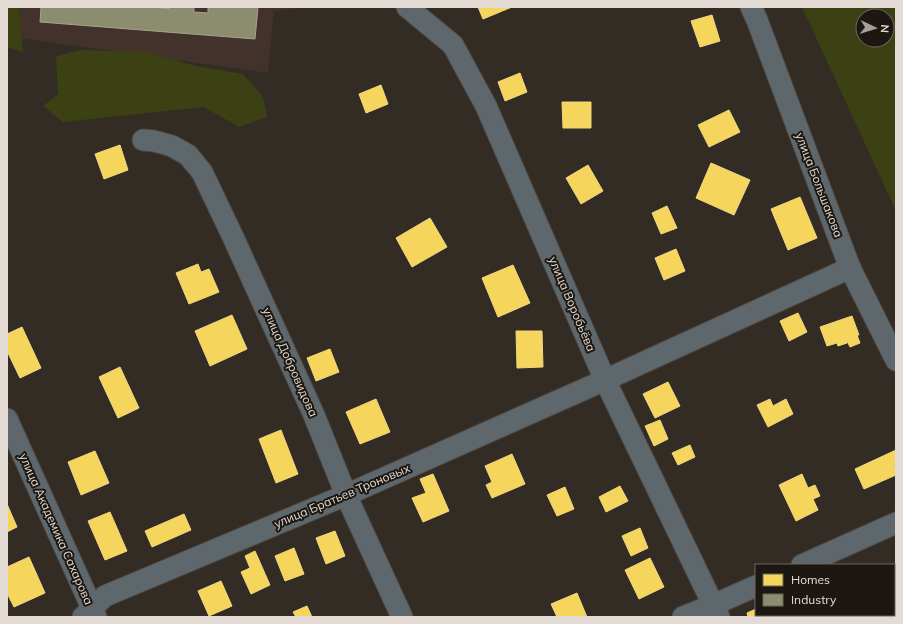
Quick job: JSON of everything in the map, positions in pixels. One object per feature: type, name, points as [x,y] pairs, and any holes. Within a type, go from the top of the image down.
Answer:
[{"type":"street","name":"улица Воробьёва","points":[[407,7],[453,45],[486,106],[605,380],[716,611]]},
{"type":"street","name":"улица Большакова","points":[[751,7],[850,268],[896,360]]},
{"type":"street","name":"улица Добровидова","points":[[143,140],[154,141],[172,146],[188,155],[202,172],[314,415],[346,494],[402,617]]},
{"type":"street","name":"улица Братьев Троновых","points":[[90,614],[105,596],[346,494],[605,380],[850,268]]},
{"type":"street","name":"улица Академика Сахарова","points":[[7,419],[90,614]]},
{"type":"street","points":[[804,564],[896,523]]},
{"type":"street","points":[[682,617],[716,611],[755,587]]},
{"type":"shaded area","points":[[20,7],[308,7],[274,11],[268,73],[19,38]]},
{"type":"green space","points":[[7,7],[19,7],[23,52],[7,47]]},
{"type":"green space","points":[[802,7],[896,7],[896,211]]},
{"type":"green space","points":[[81,50],[146,52],[196,66],[243,74],[263,97],[267,117],[239,127],[204,107],[63,122],[43,106],[58,94],[56,56]]},
{"type":"building: Homes","points":[[478,7],[512,7],[483,19]]},
{"type":"building: Homes","points":[[712,15],[720,41],[700,47],[691,21]]},
{"type":"building: Homes","points":[[520,73],[527,92],[505,101],[498,82]]},
{"type":"building: Homes","points":[[381,85],[388,104],[366,113],[359,94]]},
{"type":"building: Homes","points":[[562,102],[591,102],[591,128],[563,128]]},
{"type":"building: Homes","points":[[729,110],[740,132],[709,147],[698,125]]},
{"type":"building: Homes","points":[[120,145],[128,170],[104,179],[95,154]]},
{"type":"building: Homes","points":[[711,163],[750,180],[734,215],[696,198]]},
{"type":"building: Homes","points":[[588,165],[603,191],[581,204],[566,178]]},
{"type":"building: Homes","points":[[800,197],[817,238],[788,250],[771,209]]},
{"type":"building: Homes","points":[[667,206],[677,228],[661,234],[652,213]]},
{"type":"building: Homes","points":[[430,218],[447,247],[412,267],[396,238]]},
{"type":"building: Homes","points":[[676,249],[685,271],[664,280],[655,258]]},
{"type":"building: Homes","points":[[198,264],[201,272],[209,269],[219,292],[189,304],[176,273]]},
{"type":"building: Homes","points":[[513,265],[530,303],[498,317],[482,278]]},
{"type":"building: Homes","points":[[798,313],[807,332],[789,341],[780,321]]},
{"type":"building: Homes","points":[[232,315],[247,349],[210,366],[195,331]]},
{"type":"building: Homes","points":[[852,316],[859,335],[857,335],[860,343],[850,347],[846,339],[847,343],[838,346],[837,343],[827,346],[820,327]]},
{"type":"building: Homes","points":[[22,327],[41,368],[20,378],[7,351],[7,334]]},
{"type":"building: Homes","points":[[516,331],[542,331],[543,367],[517,368]]},
{"type":"building: Homes","points":[[330,349],[339,372],[316,381],[307,358]]},
{"type":"building: Homes","points":[[120,367],[139,408],[118,418],[99,377]]},
{"type":"building: Homes","points":[[668,382],[680,406],[655,418],[643,394]]},
{"type":"building: Homes","points":[[376,399],[390,432],[360,444],[346,412]]},
{"type":"building: Homes","points":[[770,399],[773,406],[786,399],[793,414],[768,427],[757,405]]},
{"type":"building: Homes","points":[[660,420],[668,439],[654,446],[645,426]]},
{"type":"building: Homes","points":[[281,430],[298,474],[276,483],[259,439]]},
{"type":"building: Homes","points":[[690,445],[695,457],[678,465],[672,453]]},
{"type":"building: Homes","points":[[896,450],[896,463],[894,464],[896,475],[864,489],[855,469]]},
{"type":"building: Homes","points":[[95,451],[109,483],[81,495],[68,462]]},
{"type":"building: Homes","points":[[512,454],[525,484],[492,498],[486,485],[492,482],[485,466]]},
{"type":"building: Homes","points":[[433,474],[449,511],[423,522],[412,498],[426,493],[420,479]]},
{"type":"building: Homes","points":[[802,474],[808,488],[815,485],[820,496],[813,499],[818,510],[796,521],[779,485]]},
{"type":"building: Homes","points":[[620,486],[628,501],[606,512],[599,497]]},
{"type":"building: Homes","points":[[565,487],[574,509],[557,516],[547,495]]},
{"type":"building: Homes","points":[[7,504],[17,527],[7,532]]},
{"type":"building: Homes","points":[[110,512],[127,551],[105,560],[88,521]]},
{"type":"building: Homes","points":[[184,514],[191,530],[152,547],[145,531]]},
{"type":"building: Homes","points":[[640,528],[648,548],[631,556],[622,536]]},
{"type":"building: Homes","points":[[335,531],[345,556],[326,564],[316,538]]},
{"type":"building: Homes","points":[[294,548],[304,574],[285,581],[275,556]]},
{"type":"building: Homes","points":[[255,551],[270,585],[251,594],[241,572],[250,568],[245,556]]},
{"type":"building: Homes","points":[[29,557],[45,593],[14,607],[7,593],[7,567]]},
{"type":"building: Homes","points":[[650,558],[664,587],[639,599],[625,570]]},
{"type":"building: Homes","points":[[221,581],[232,606],[209,616],[198,591]]},
{"type":"building: Homes","points":[[577,593],[587,617],[557,617],[551,604]]},
{"type":"building: Homes","points":[[307,606],[312,617],[296,617],[293,612]]},
{"type":"building: Homes","points":[[755,609],[755,616],[777,617],[748,617],[747,613]]},
{"type":"building: Industry","points":[[41,7],[159,7],[175,9],[176,7],[194,7],[194,12],[208,13],[208,7],[258,7],[255,39],[40,22]]}]
